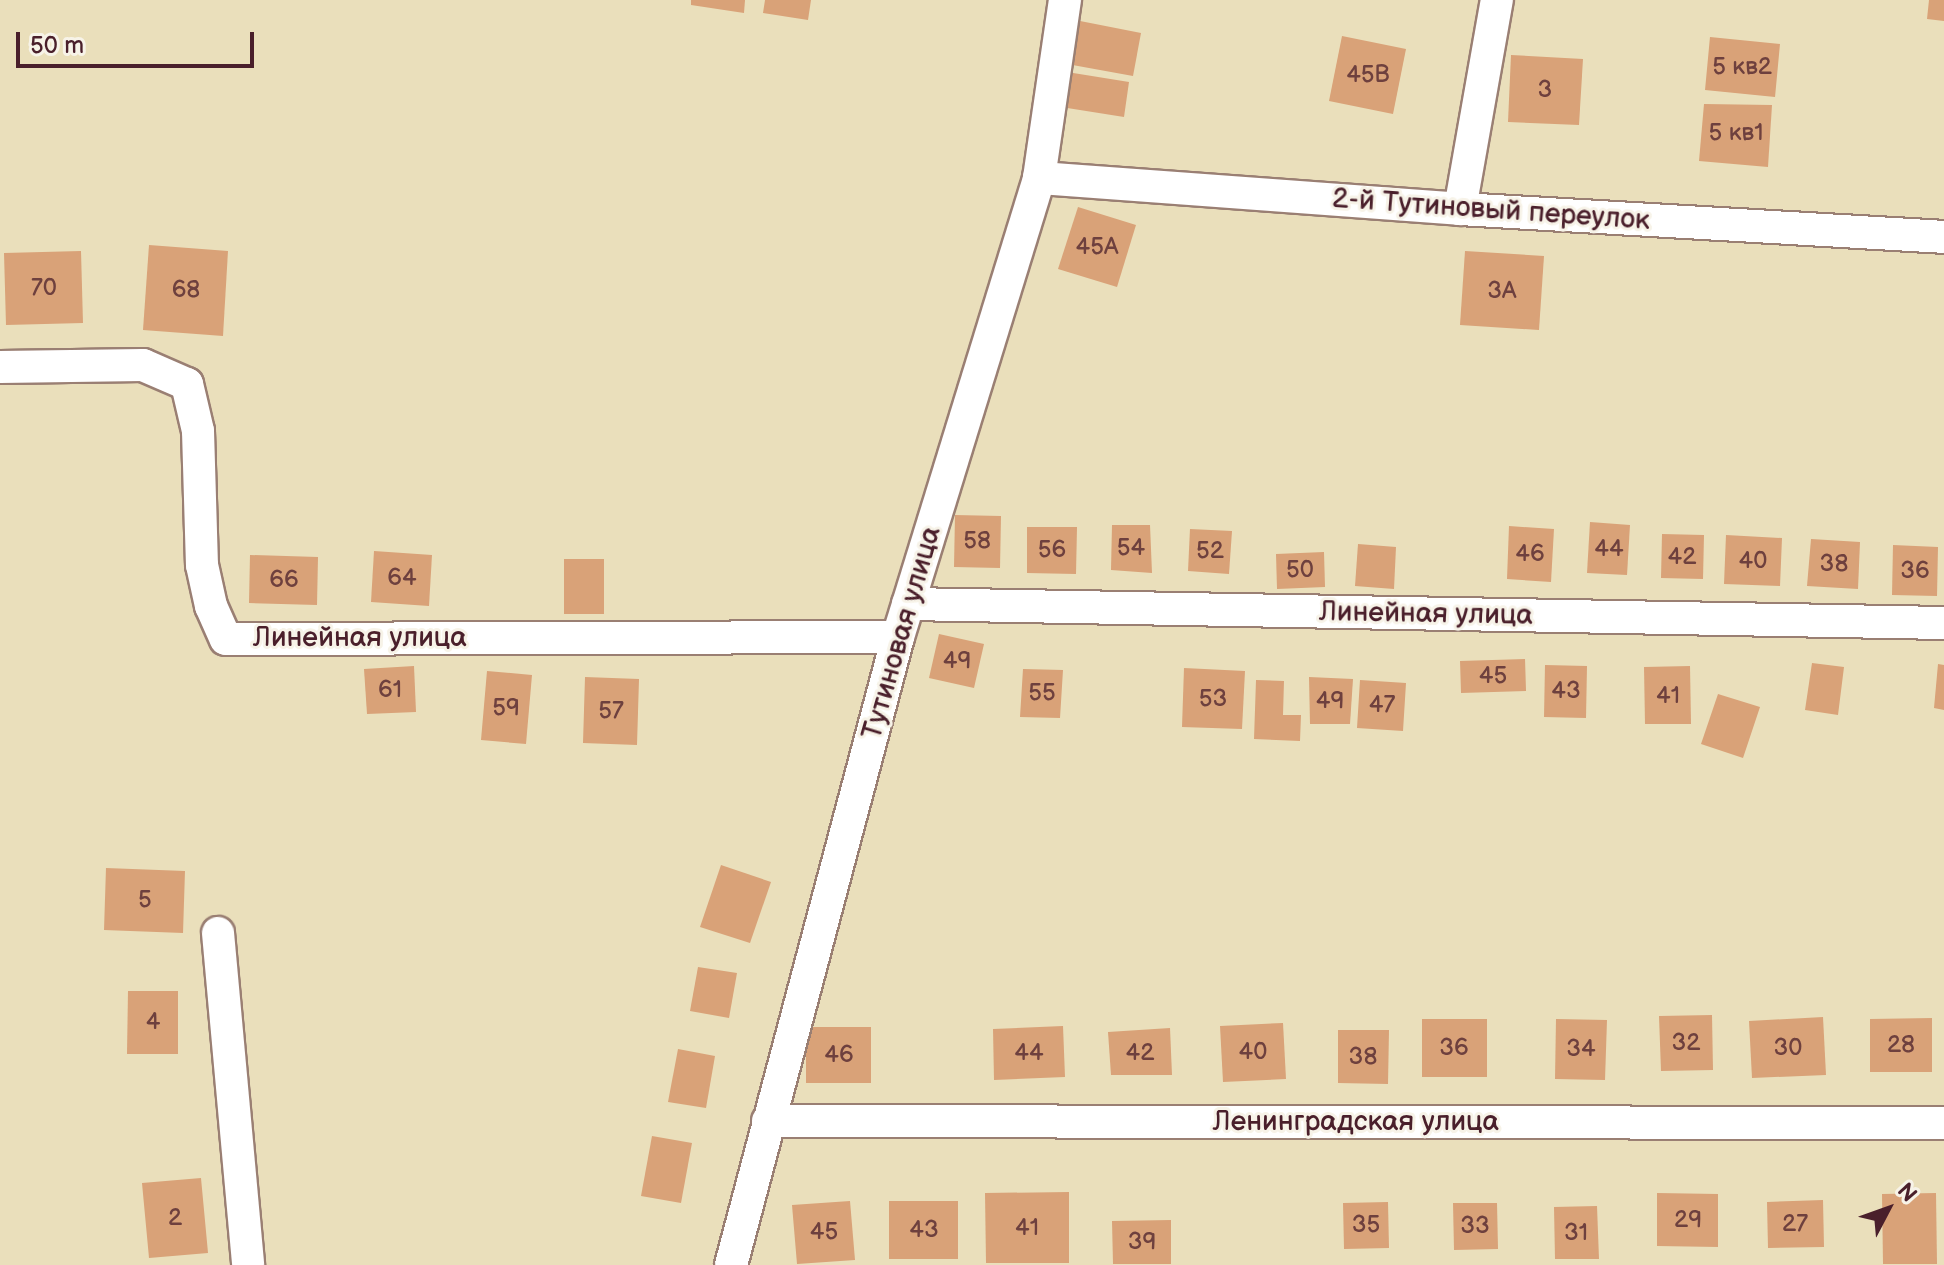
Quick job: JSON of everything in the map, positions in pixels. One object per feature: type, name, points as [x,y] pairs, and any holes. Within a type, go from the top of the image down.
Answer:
[{"type":"street","name":"Тутиновая улица","points":[[731,1265],[898,637],[1039,178],[1065,0]]},
{"type":"street","points":[[1460,209],[1497,0]]},
{"type":"street","name":"2-й Тутиновый переулок","points":[[1039,178],[1460,209],[1944,237]]},
{"type":"street","name":"Линейная улица","points":[[0,367],[143,365],[187,384],[198,431],[202,565],[211,606],[226,639],[898,637]]},
{"type":"street","name":"Линейная улица","points":[[908,604],[1944,623]]},
{"type":"street","points":[[218,933],[248,1265]]},
{"type":"street","name":"Ленинградская улица","points":[[768,1121],[1944,1123]]},
{"type":"building","points":[[691,0],[745,0],[744,13],[691,5]]},
{"type":"building","points":[[765,0],[811,0],[808,20],[763,13]]},
{"type":"building","points":[[1929,0],[1944,0],[1944,21],[1927,19]]},
{"type":"building","points":[[1075,20],[1141,33],[1133,76],[1067,64]]},
{"type":"building","points":[[1342,36],[1406,49],[1393,114],[1329,101]]},
{"type":"building","points":[[1710,37],[1780,44],[1775,97],[1705,90]]},
{"type":"building","points":[[1511,55],[1583,59],[1579,125],[1508,122]]},
{"type":"building","points":[[1067,72],[1129,82],[1124,117],[1061,107]]},
{"type":"building","points":[[1704,104],[1772,105],[1768,167],[1699,161]]},
{"type":"building","points":[[1078,207],[1136,225],[1117,287],[1058,269]]},
{"type":"building","points":[[149,245],[228,251],[223,336],[143,330]]},
{"type":"building","points":[[81,251],[83,323],[6,325],[4,253]]},
{"type":"building","points":[[1465,251],[1544,256],[1539,330],[1460,325]]},
{"type":"building","points":[[955,515],[1001,516],[1000,568],[954,567]]},
{"type":"building","points":[[1590,522],[1630,525],[1627,575],[1587,573]]},
{"type":"building","points":[[1112,525],[1150,525],[1152,573],[1111,570]]},
{"type":"building","points":[[1509,526],[1554,529],[1551,582],[1507,579]]},
{"type":"building","points":[[1027,527],[1077,527],[1076,574],[1027,573]]},
{"type":"building","points":[[1190,529],[1232,531],[1229,574],[1188,571]]},
{"type":"building","points":[[1662,534],[1704,535],[1703,579],[1661,578]]},
{"type":"building","points":[[1726,535],[1782,538],[1780,586],[1724,584]]},
{"type":"building","points":[[1811,539],[1860,542],[1858,589],[1807,586]]},
{"type":"building","points":[[1358,544],[1396,547],[1394,589],[1355,586]]},
{"type":"building","points":[[1893,545],[1938,547],[1937,596],[1892,595]]},
{"type":"building","points":[[374,551],[432,555],[429,606],[371,602]]},
{"type":"building","points":[[1324,552],[1325,587],[1277,589],[1276,554]]},
{"type":"building","points":[[250,555],[318,557],[317,605],[249,603]]},
{"type":"building","points":[[564,559],[604,559],[604,614],[564,614]]},
{"type":"building","points":[[939,634],[984,644],[974,688],[929,678]]},
{"type":"building","points":[[1525,659],[1526,691],[1461,693],[1460,661]]},
{"type":"building","points":[[1812,663],[1844,667],[1838,715],[1805,710]]},
{"type":"building","points":[[1938,664],[1944,665],[1944,710],[1934,708]]},
{"type":"building","points":[[1545,665],[1587,666],[1586,718],[1544,717]]},
{"type":"building","points":[[414,666],[416,712],[367,714],[364,669]]},
{"type":"building","points":[[1690,666],[1691,724],[1645,724],[1644,667]]},
{"type":"building","points":[[1184,668],[1245,671],[1242,729],[1182,727]]},
{"type":"building","points":[[1023,669],[1063,670],[1060,718],[1020,717]]},
{"type":"building","points":[[487,671],[532,675],[526,744],[481,740]]},
{"type":"building","points":[[585,677],[639,679],[637,745],[583,743]]},
{"type":"building","points":[[1309,677],[1353,679],[1350,724],[1310,724]]},
{"type":"building","points":[[1256,680],[1284,681],[1283,715],[1301,715],[1300,741],[1254,739]]},
{"type":"building","points":[[1360,680],[1406,683],[1403,731],[1357,728]]},
{"type":"building","points":[[1718,694],[1760,707],[1743,758],[1701,744]]},
{"type":"building","points":[[721,865],[771,882],[750,943],[700,927]]},
{"type":"building","points":[[106,868],[185,871],[183,933],[104,930]]},
{"type":"building","points":[[698,967],[737,973],[729,1018],[690,1011]]},
{"type":"building","points":[[128,991],[178,991],[178,1054],[127,1054]]},
{"type":"building","points":[[1712,1015],[1713,1070],[1661,1071],[1659,1016]]},
{"type":"building","points":[[1823,1017],[1826,1075],[1752,1078],[1749,1021]]},
{"type":"building","points":[[1932,1018],[1932,1072],[1870,1072],[1870,1019]]},
{"type":"building","points":[[1422,1019],[1487,1019],[1487,1077],[1422,1077]]},
{"type":"building","points":[[1556,1019],[1607,1020],[1605,1080],[1555,1079]]},
{"type":"building","points":[[1283,1023],[1286,1079],[1223,1082],[1220,1026]]},
{"type":"building","points":[[1063,1026],[1065,1077],[994,1080],[993,1029]]},
{"type":"building","points":[[806,1027],[871,1027],[871,1083],[806,1083]]},
{"type":"building","points":[[1170,1028],[1172,1075],[1111,1075],[1108,1032]]},
{"type":"building","points":[[1338,1030],[1389,1030],[1388,1084],[1338,1083]]},
{"type":"building","points":[[678,1049],[715,1056],[706,1108],[668,1102]]},
{"type":"building","points":[[652,1136],[692,1143],[681,1203],[641,1196]]},
{"type":"building","points":[[201,1178],[208,1253],[149,1258],[142,1183]]},
{"type":"building","points":[[1069,1192],[1069,1263],[986,1263],[985,1193]]},
{"type":"building","points":[[1657,1193],[1718,1194],[1718,1247],[1657,1246]]},
{"type":"building","points":[[1936,1193],[1937,1264],[1883,1264],[1882,1194]]},
{"type":"building","points":[[1823,1200],[1824,1247],[1768,1248],[1767,1202]]},
{"type":"building","points":[[850,1201],[855,1260],[797,1264],[792,1205]]},
{"type":"building","points":[[889,1201],[958,1201],[958,1259],[889,1259]]},
{"type":"building","points":[[1388,1202],[1389,1248],[1344,1249],[1343,1203]]},
{"type":"building","points":[[1453,1203],[1497,1203],[1498,1249],[1454,1250]]},
{"type":"building","points":[[1597,1206],[1599,1259],[1555,1259],[1554,1207]]},
{"type":"building","points":[[1171,1220],[1171,1264],[1113,1264],[1112,1221]]}]
